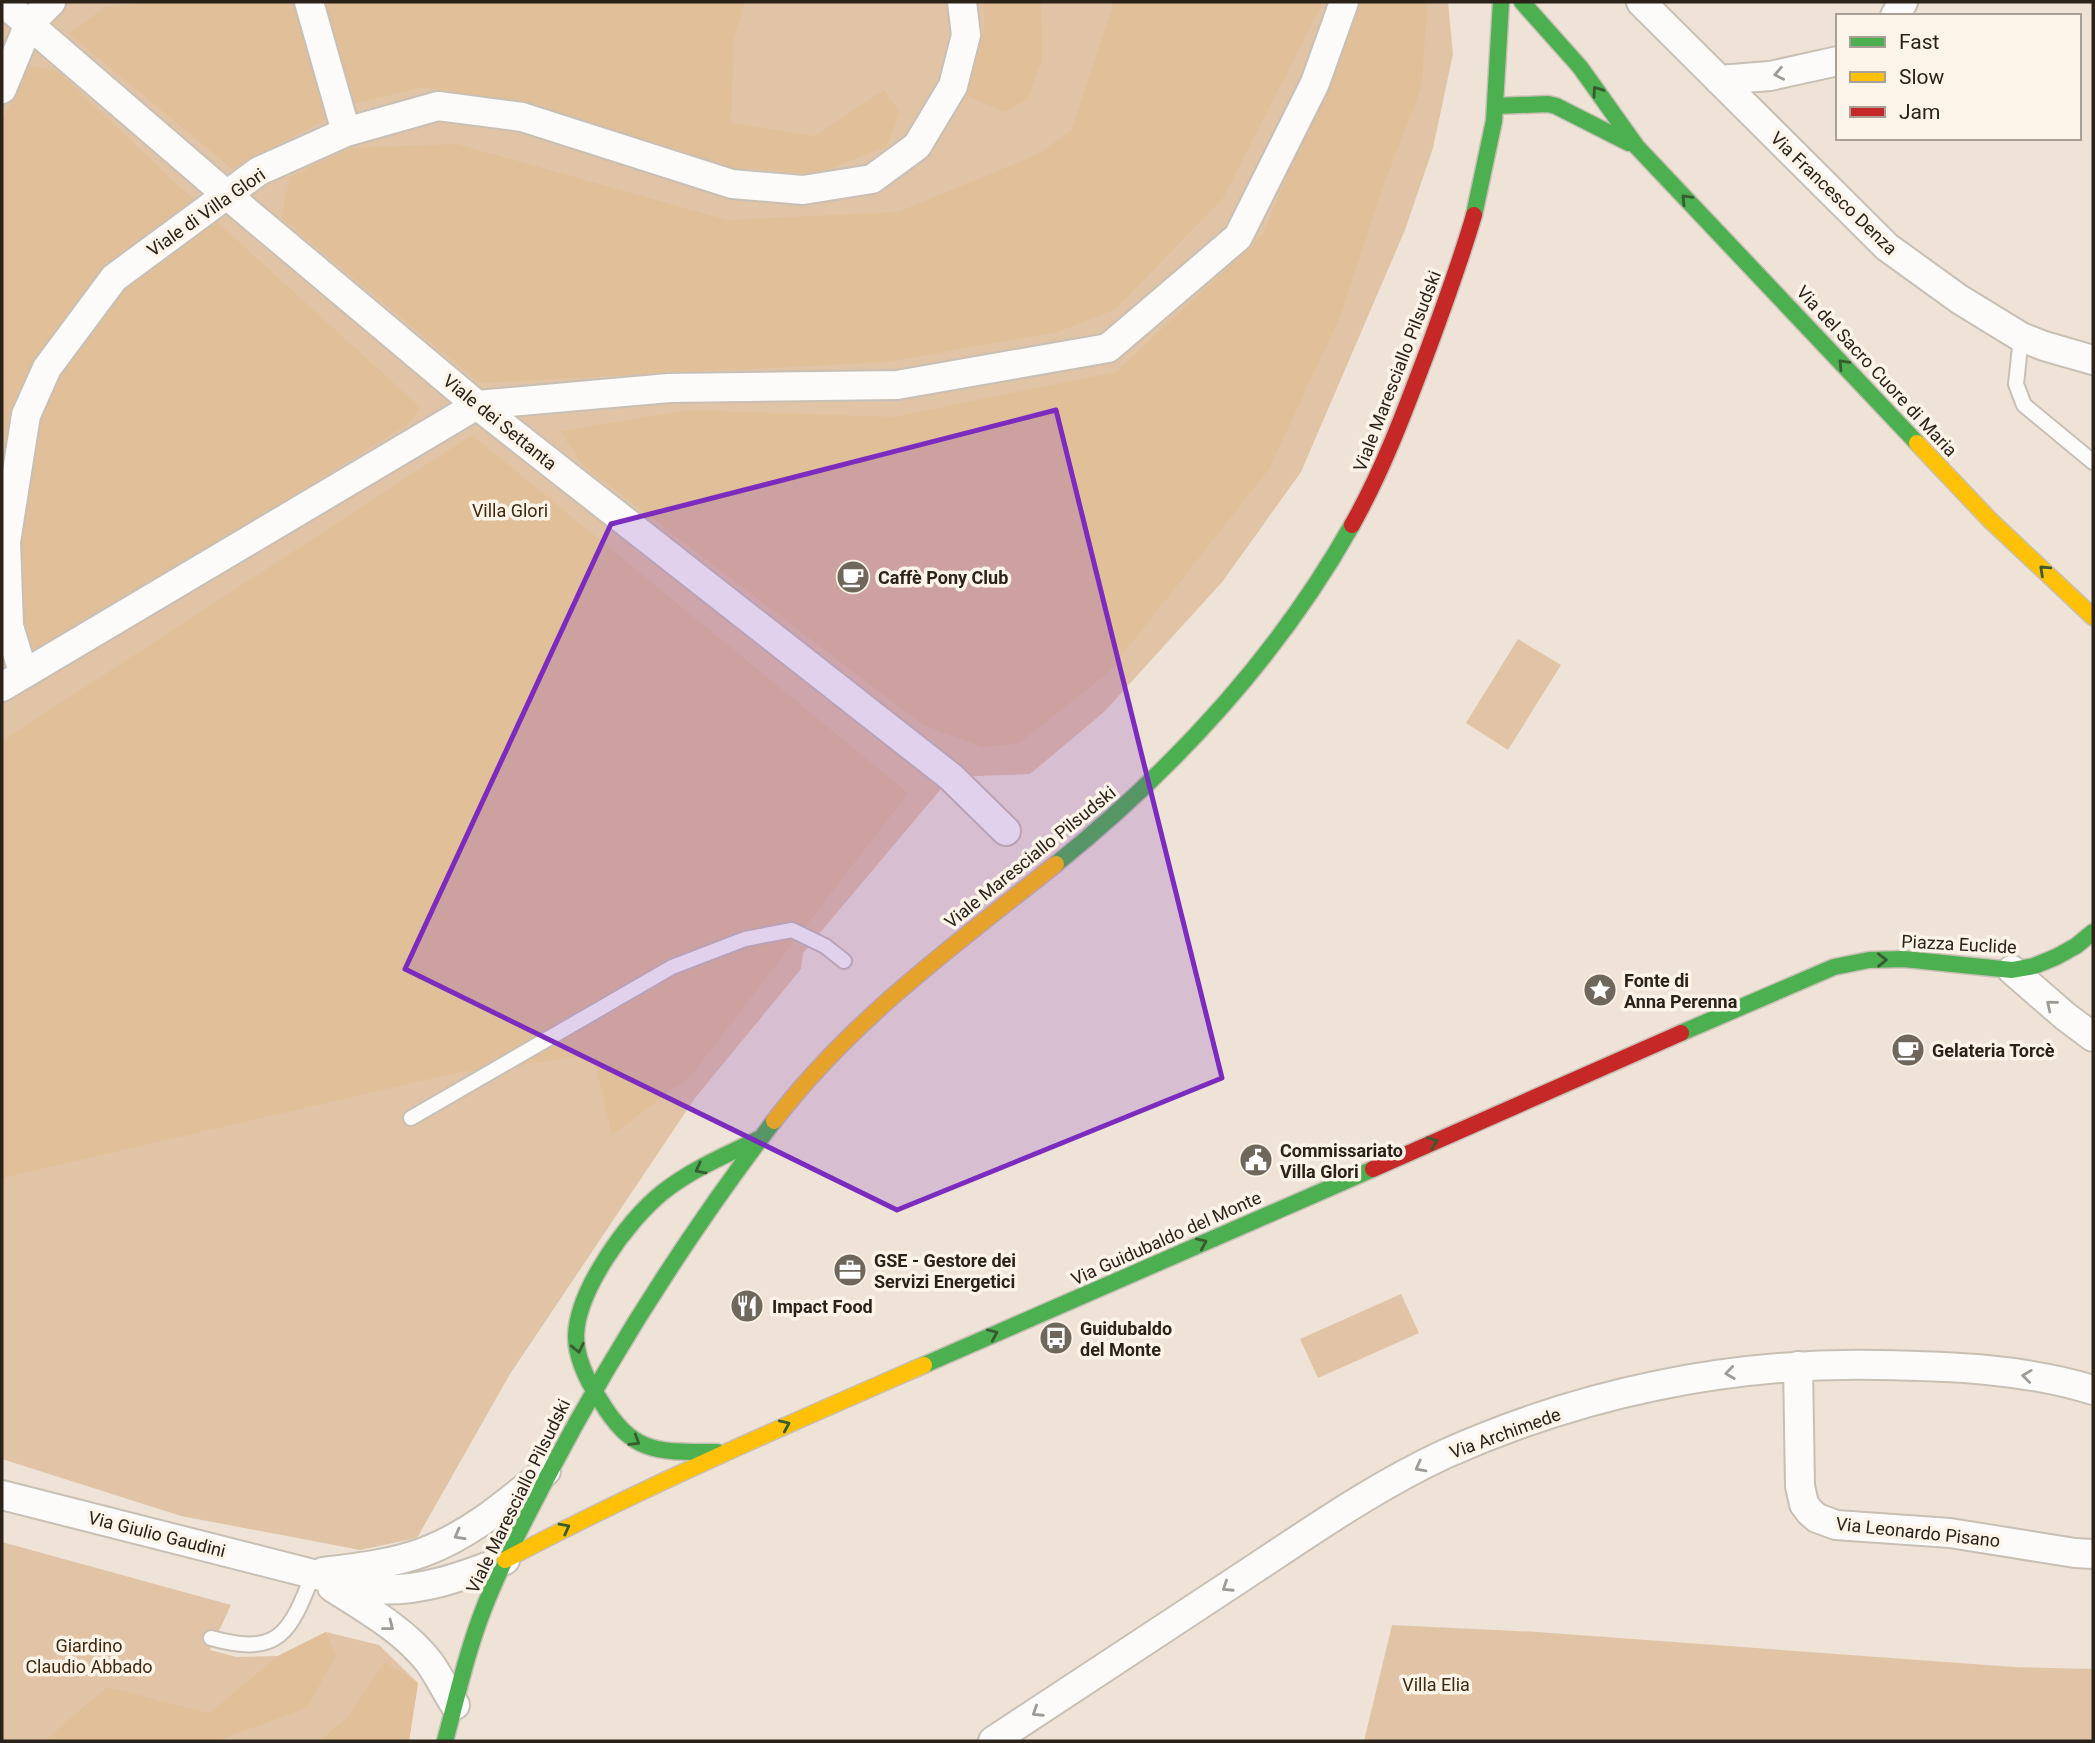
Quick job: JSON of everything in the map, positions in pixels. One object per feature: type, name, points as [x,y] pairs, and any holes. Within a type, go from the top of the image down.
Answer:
[{"type":"street","name":"Viale dei Settanta","points":[[3,2],[477,405],[951,777],[1006,831]]},
{"type":"street","points":[[2,89],[29,24],[51,2]]},
{"type":"street","points":[[309,2],[346,132]]},
{"type":"street","name":"Viale di Villa Glori","points":[[13,679],[6,542],[26,415],[47,368],[114,278],[260,171],[346,132],[438,106],[522,117],[732,184],[803,190],[872,179],[917,146],[953,86],[966,35],[962,2]]},
{"type":"street","points":[[13,679],[477,405],[669,388],[897,385],[1108,348],[1237,237],[1315,83],[1344,2]]},
{"type":"street","name":"Viale Maresciallo Pilsudski","points":[[446,1741],[474,1636],[505,1560],[553,1465],[634,1319],[673,1259],[761,1138],[824,1061],[893,993],[956,940],[1051,869],[1125,807],[1179,755],[1233,697],[1292,622],[1343,543],[1389,454],[1461,257],[1487,160],[1495,106],[1501,2]]},
{"type":"street","name":"Via del Sacro Cuore di Maria","points":[[1522,2],[1580,66],[1637,147],[1990,520],[2093,617]]},
{"type":"street","name":"Via Francesco Denza","points":[[1642,2],[1887,247],[1967,304],[2021,337],[2093,360]]},
{"type":"street","points":[[1719,80],[1770,76],[1836,61]]},
{"type":"street","name":"Via del Sacro Cuore di Maria","points":[[1495,106],[1556,106],[1637,147]]},
{"type":"street","name":"Piazza Euclide","points":[[1816,973],[1847,962],[1873,960],[1935,961],[2012,970],[2050,960],[2067,952],[2093,932]]},
{"type":"street","points":[[2012,970],[2093,1037]]},
{"type":"street","name":"Via Guidubaldo del Monte","points":[[505,1560],[594,1513],[663,1483],[722,1452],[1435,1140],[1556,1090],[1816,973]]},
{"type":"street","name":"Viale Maresciallo Pilsudski","points":[[593,1389],[580,1358],[576,1335],[579,1313],[596,1278],[637,1217],[660,1194],[695,1170],[761,1138]]},
{"type":"street","name":"Via Archimede","points":[[993,1741],[1330,1519],[1391,1482],[1446,1454],[1528,1423],[1640,1388],[1731,1373],[1798,1366],[1922,1365],[2039,1378],[2093,1390]]},
{"type":"street","name":"Via Leonardo Pisano","points":[[1798,1366],[1800,1486],[1804,1503],[1817,1518],[1836,1525],[1950,1534],[2093,1554]]},
{"type":"street","name":"Via Guidubaldo del Monte","points":[[593,1389],[621,1432],[637,1444],[659,1451],[722,1452]]},
{"type":"street","name":"Via Giulio Gaudini","points":[[313,1574],[399,1559],[435,1548],[479,1523],[553,1465]]},
{"type":"street","name":"Via Giulio Gaudini","points":[[2,1495],[360,1587],[382,1590],[406,1590],[453,1578],[505,1560]]},
{"type":"street","name":"Via Giulio Gaudini","points":[[313,1574],[375,1615],[411,1643],[428,1661],[454,1705]]},
{"type":"lane","points":[[2021,337],[2016,384],[2024,405],[2093,462]]},
{"type":"lane","points":[[411,1118],[672,967],[744,939],[792,930],[825,946],[844,961]]},
{"type":"lane","points":[[211,1639],[241,1646],[266,1643],[275,1638],[292,1622],[313,1574]]},
{"type":"highlighted area","points":[[1056,410],[1222,1078],[897,1210],[405,969],[611,524]]},
{"type":"green space","name":"Villa Glori","points":[[2,2],[1448,2],[1453,54],[1433,148],[1405,230],[1301,472],[1223,581],[1104,712],[1030,774],[951,777],[803,953],[801,969],[695,1098],[510,1374],[417,1538],[360,1550],[181,1516],[2,1459]]},
{"type":"green space","points":[[154,2],[745,2],[734,38],[731,123],[815,136],[884,90],[900,113],[887,146],[817,174],[735,168],[478,96],[423,87],[357,103],[232,169],[69,34],[105,7]]},
{"type":"green space","points":[[982,2],[1041,2],[1042,59],[1028,99],[1004,112],[967,96],[985,24]]},
{"type":"green space","points":[[1114,2],[1323,2],[1223,198],[1116,309],[1058,332],[886,362],[480,383],[281,218],[290,177],[350,148],[457,144],[727,220],[898,212],[1036,155],[1071,131]]},
{"type":"green space","points":[[1362,2],[1427,2],[1422,85],[1383,187],[1340,317],[1269,469],[1109,672],[1019,743],[982,747],[923,725],[582,465],[560,431],[687,410],[894,417],[1116,372],[1263,234],[1348,29]]},
{"type":"green space","points":[[30,66],[58,71],[201,207],[421,408],[411,422],[2,677],[2,120]]},
{"type":"green space","points":[[472,435],[908,793],[690,1077],[612,1135],[593,1055],[456,1073],[2,1178],[2,741]]},
{"type":"green space","points":[[1518,639],[1561,665],[1508,750],[1466,723]]},
{"type":"green space","points":[[1401,1294],[1419,1333],[1318,1378],[1300,1339]]},
{"type":"green space","name":"Giardino Claudio Abbado","points":[[2,1542],[231,1605],[210,1650],[237,1657],[278,1656],[326,1632],[379,1645],[418,1683],[409,1741],[2,1741]]},
{"type":"green space","name":"Villa Elia","points":[[1392,1625],[1537,1632],[2014,1667],[2093,1669],[2093,1741],[1364,1741]]},
{"type":"green space","points":[[326,1632],[336,1655],[307,1708],[216,1741],[44,1741],[107,1687],[209,1713],[278,1656]]},
{"type":"green space","points":[[385,1662],[418,1683],[409,1741],[320,1741],[346,1718]]},
{"type":"traffic: fast","points":[[1474,215],[1494,121],[1501,2]]},
{"type":"traffic: fast","points":[[1522,2],[1580,67],[1637,147],[1917,443]]},
{"type":"traffic: fast","points":[[1495,106],[1556,106],[1629,143]]},
{"type":"traffic: fast","points":[[1056,864],[1142,789],[1220,708],[1291,621],[1352,525]]},
{"type":"traffic: fast","points":[[1681,1033],[1834,967],[1869,960],[1904,959],[2012,970],[2034,966],[2056,957],[2093,932]]},
{"type":"traffic: fast","points":[[445,1741],[467,1657],[484,1608],[505,1559],[546,1479],[597,1386],[652,1295],[711,1207],[774,1121]]},
{"type":"traffic: fast","points":[[717,1452],[663,1450],[636,1441],[612,1418],[587,1378],[580,1361],[576,1336],[585,1298],[595,1278],[620,1238],[649,1204],[686,1176],[761,1138]]},
{"type":"traffic: fast","points":[[924,1365],[1373,1169]]},
{"type":"traffic: slow","points":[[1917,443],[1990,520],[2093,617]]},
{"type":"traffic: slow","points":[[774,1121],[837,1049],[907,984],[1056,864]]},
{"type":"traffic: slow","points":[[505,1560],[660,1483],[924,1365]]},
{"type":"traffic: jam","points":[[1352,525],[1403,415],[1447,298],[1474,215]]},
{"type":"traffic: jam","points":[[1373,1169],[1681,1033]]},
{"type":"place","name":"Caffè Pony Club","points":[[853,577]]},
{"type":"place","name":"Fonte di Anna Perenna","points":[[1600,990]]},
{"type":"place","name":"Gelateria Torcè","points":[[1908,1050]]},
{"type":"place","name":"Commissariato Villa Glori","points":[[1256,1160]]},
{"type":"place","name":"GSE - Gestore dei Servizi Energetici","points":[[850,1270]]},
{"type":"place","name":"Impact Food","points":[[747,1306]]},
{"type":"place","name":"Guidubaldo del Monte","points":[[1056,1338]]}]
